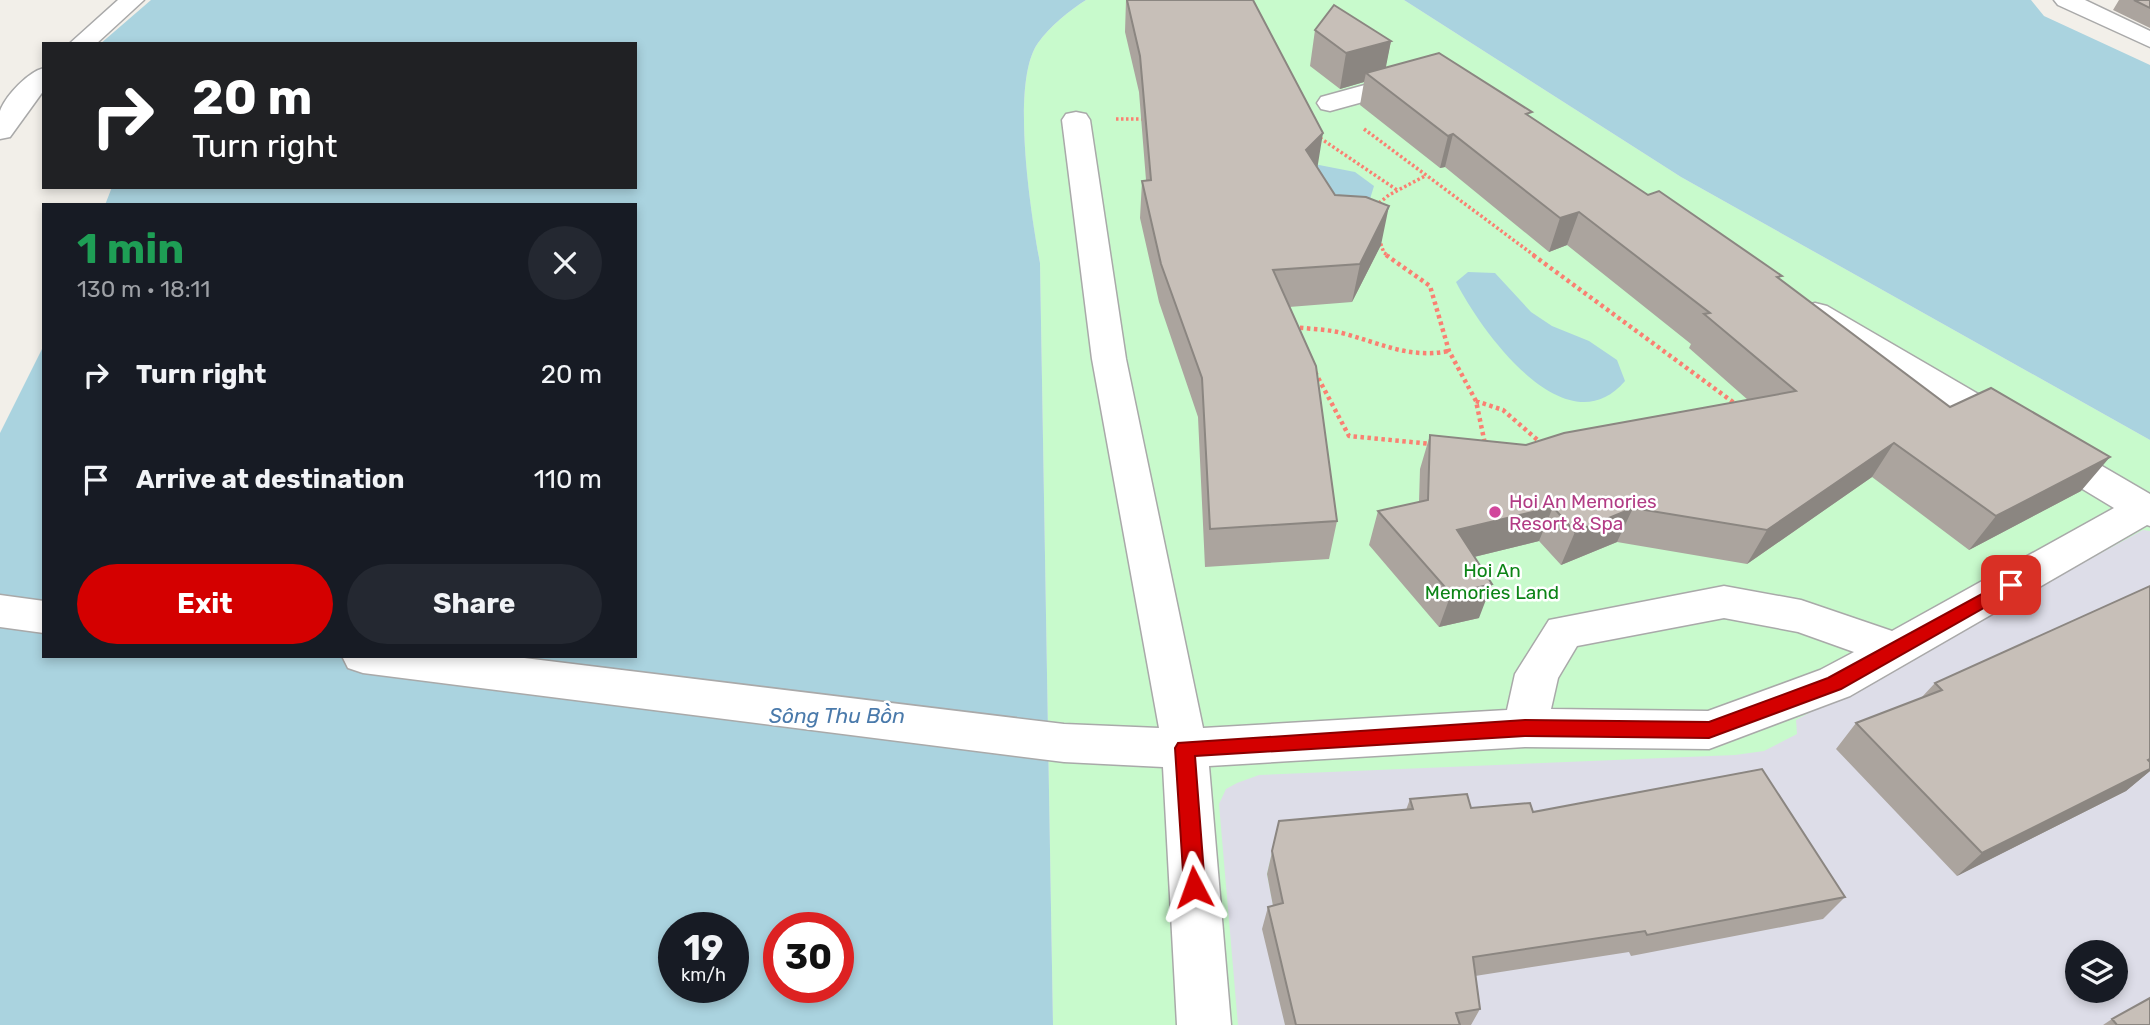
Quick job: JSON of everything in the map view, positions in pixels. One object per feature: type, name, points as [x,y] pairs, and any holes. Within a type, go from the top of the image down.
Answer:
[{"type":"street","points":[[83,42],[132,0]]},
{"type":"street","points":[[2073,4],[2150,40]]},
{"type":"street","points":[[1330,103],[1436,74]]},
{"type":"street","points":[[0,131],[29,89],[42,78]]},
{"type":"street","points":[[1076,120],[1108,359],[1185,748],[1204,1025]]},
{"type":"street","points":[[1791,298],[2147,511]]},
{"type":"street","points":[[379,658],[1064,743],[1185,748],[1525,728],[1709,730],[1835,683],[2147,511]]},
{"type":"street","points":[[1525,728],[1537,674],[1564,632],[1724,602],[1801,616],[1895,649]]},
{"type":"street","points":[[0,611],[42,617]]},
{"type":"path","points":[[1330,103],[1739,407]]},
{"type":"path","points":[[1076,120],[1148,119]]},
{"type":"path","points":[[1315,135],[1397,190]]},
{"type":"path","points":[[1370,210],[1397,190],[1425,176]]},
{"type":"path","points":[[1377,232],[1384,253],[1430,286],[1449,351],[1476,401],[1486,449],[1473,448]]},
{"type":"path","points":[[1297,338],[1290,326],[1340,332],[1407,355],[1430,356],[1449,351]]},
{"type":"path","points":[[1310,363],[1349,436],[1434,444]]},
{"type":"path","points":[[1476,401],[1487,402],[1508,415],[1546,448],[1534,448]]},
{"type":"green space","name":"Hoi An Memories Land","points":[[1086,0],[1404,0],[1681,177],[2150,440],[2150,1025],[1053,1025],[1040,263],[1028,183],[1024,117],[1025,87],[1030,62],[1038,43],[1067,14]]},
{"type":"shaded area","points":[[2143,530],[2150,531],[2150,1001],[2107,1025],[1468,1025],[1274,844],[1267,874],[1277,925],[1285,1025],[1238,1025],[1219,804],[1226,789],[1237,783],[1259,775],[1735,755],[1764,751],[1797,734],[1796,720]]},
{"type":"water","name":"Sông Thu Bồn","points":[[151,0],[1086,0],[1060,19],[1038,43],[1030,62],[1025,87],[1024,117],[1028,183],[1040,263],[1053,1025],[0,1025],[0,433],[42,349],[42,658],[637,658],[637,203],[106,203],[111,189],[637,189],[637,42],[102,42]]},
{"type":"water","points":[[1404,0],[2031,0],[2044,16],[2150,65],[2150,440],[1681,177]]},
{"type":"water","points":[[1314,164],[1355,172],[1374,186],[1370,199],[1363,204],[1263,183]]},
{"type":"water","points":[[1468,272],[1495,273],[1531,312],[1552,326],[1589,341],[1617,360],[1625,381],[1602,399],[1577,402],[1552,393],[1528,376],[1485,328],[1456,282]]},
{"type":"building","points":[[1127,0],[1253,0],[1323,133],[1306,150],[1335,195],[1366,197],[1389,206],[1360,264],[1273,270],[1316,366],[1337,521],[1210,529],[1202,378],[1161,264],[1142,181],[1151,180],[1140,56]]},
{"type":"building","points":[[2134,0],[2150,0],[2150,8]]},
{"type":"building","points":[[1334,5],[1391,41],[1346,53],[1315,30]]},
{"type":"building","points":[[1439,53],[1532,112],[1526,114],[1648,195],[1659,191],[1782,276],[1777,277],[1950,407],[1991,388],[2110,457],[1996,516],[1894,443],[1767,530],[1633,508],[1575,532],[1553,507],[1457,530],[1492,584],[1451,594],[1378,511],[1428,500],[1430,435],[1526,445],[1564,433],[1796,391],[1704,314],[1710,313],[1579,212],[1560,218],[1453,134],[1448,136],[1366,73]]},
{"type":"building","points":[[2150,586],[2150,769],[1982,853],[1856,723],[1942,690],[1935,683]]},
{"type":"building","points":[[1762,769],[1845,897],[1647,935],[1645,931],[1473,957],[1480,1009],[1456,1013],[1460,1025],[1296,1025],[1268,907],[1283,903],[1272,851],[1279,821],[1413,809],[1410,799],[1467,794],[1471,808],[1530,803],[1533,812]]},
{"type":"building","points":[[2150,998],[2150,1025],[2117,1025],[2112,1019]]},
{"type":"place","name":"Hoi An Memories Resort & Spa","points":[[1495,512]]},
{"type":"route","points":[[1194,887],[1185,748],[1525,728],[1709,730],[1835,683],[2011,585]]}]
